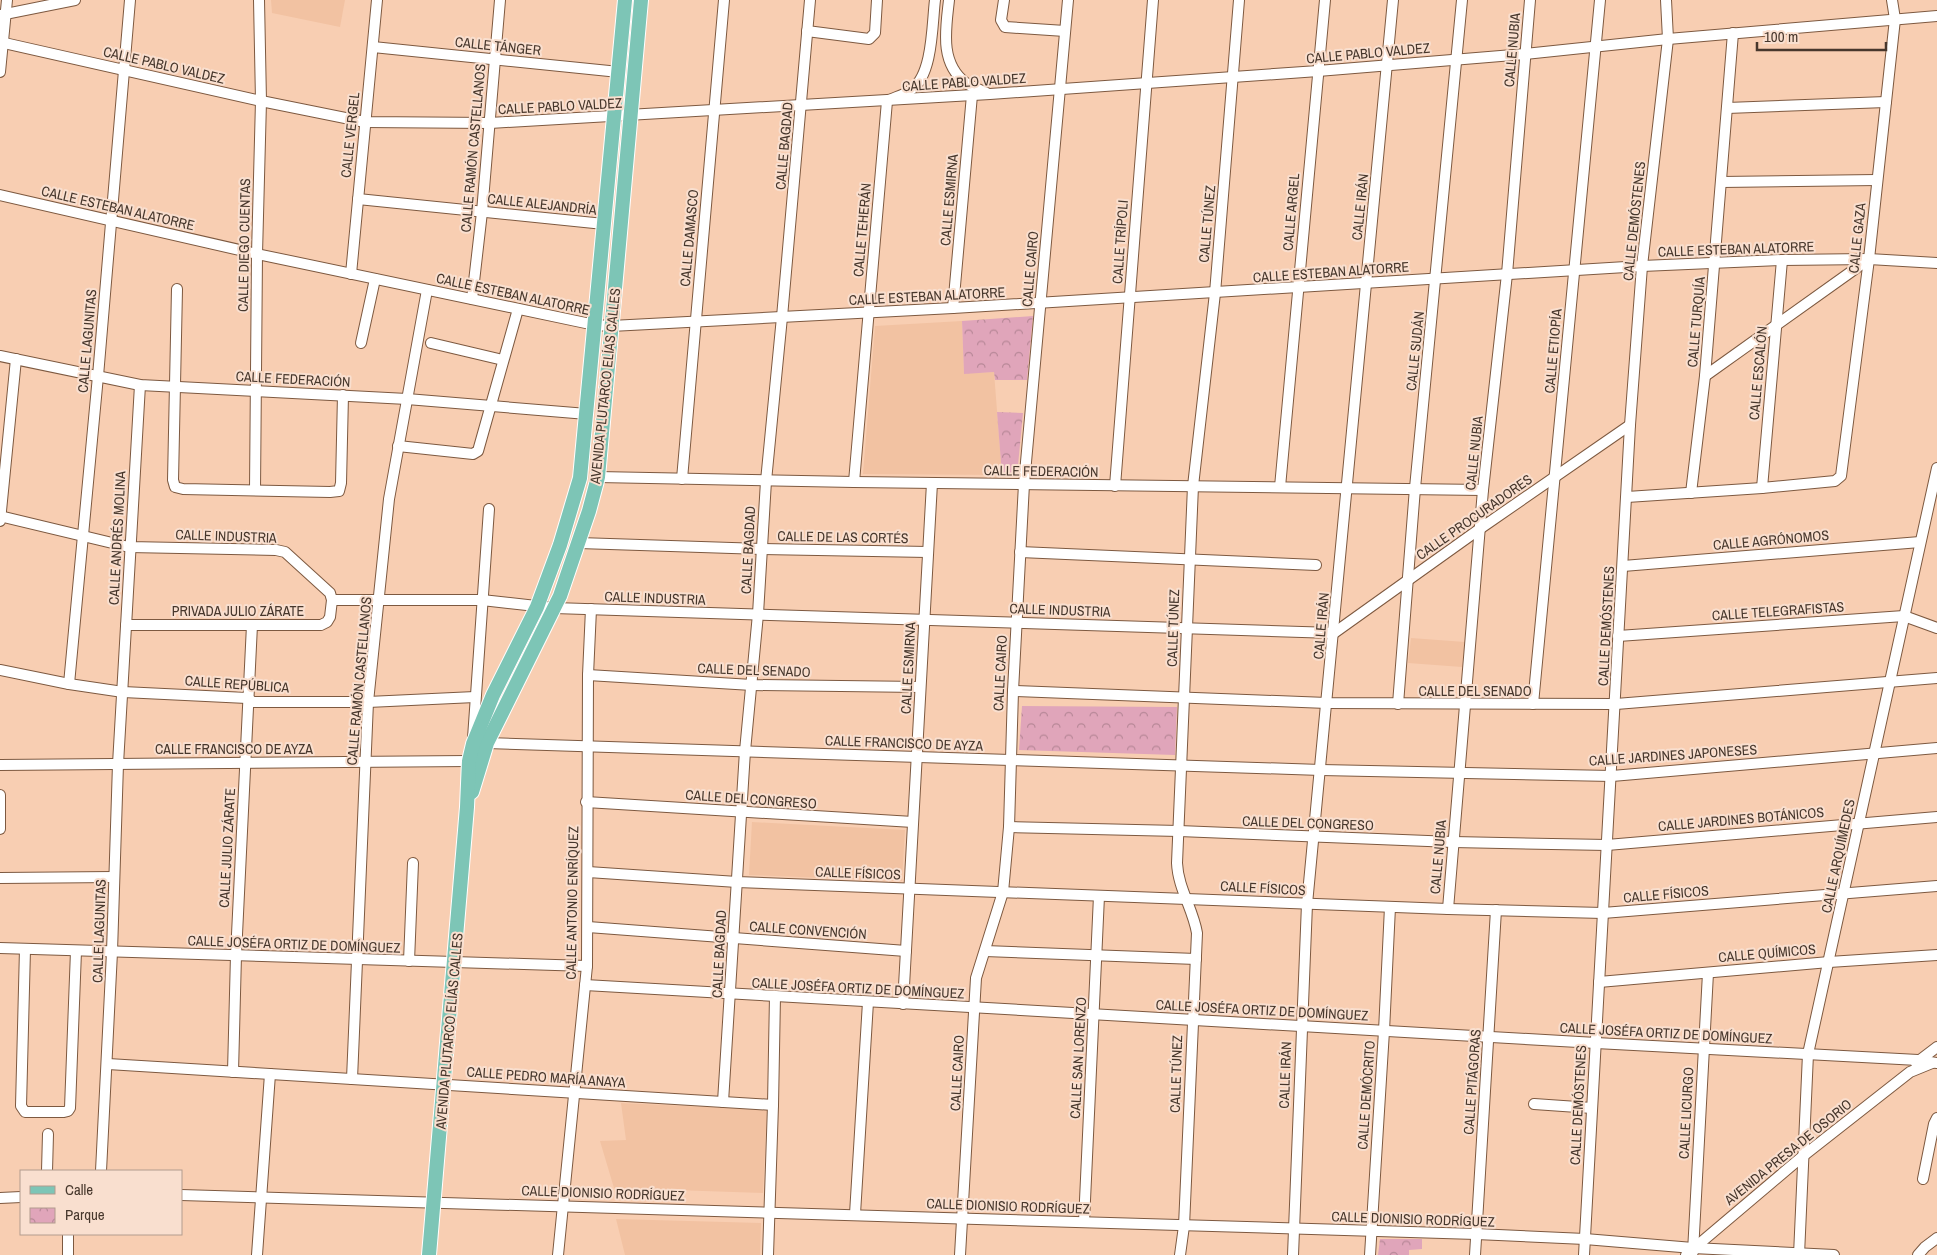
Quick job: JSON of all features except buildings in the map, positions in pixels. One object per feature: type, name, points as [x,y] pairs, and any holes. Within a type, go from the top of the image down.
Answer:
[{"type":"main road","name":"AVENIDA PLUTARCO ELÍAS CALLES","points":[[467,807],[497,705],[560,545],[580,478],[626,0]]},
{"type":"main road","name":"AVENIDA PLUTARCO ELÍAS CALLES","points":[[429,1255],[445,1085],[467,807],[468,761],[473,744],[554,608],[579,543],[598,477],[641,0]]},
{"type":"street","points":[[0,72],[3,14],[7,0]]},
{"type":"street","points":[[3,14],[75,0]]},
{"type":"street","name":"CALLE LAGUNITAS","points":[[69,684],[98,376],[122,70],[130,0]]},
{"type":"street","name":"CALLE DIEGO CUENTAS","points":[[255,490],[257,254],[261,101],[259,0]]},
{"type":"street","name":"CALLE VERGEL","points":[[351,274],[377,0]]},
{"type":"street","name":"CALLE RAMÓN CASTELLANOS","points":[[472,299],[482,212],[500,0]]},
{"type":"street","name":"CALLE DAMASCO","points":[[682,479],[724,0]]},
{"type":"street","name":"CALLE BAGDAD","points":[[723,1102],[745,751],[758,614],[766,481],[810,0]]},
{"type":"street","points":[[808,31],[869,39],[874,33],[877,0]]},
{"type":"street","points":[[887,101],[914,89],[923,76],[930,50],[935,0]]},
{"type":"street","points":[[949,0],[945,41],[953,68],[966,83],[990,94]]},
{"type":"street","points":[[1004,0],[1001,20],[1005,27],[1066,31]]},
{"type":"street","name":"CALLE CAIRO","points":[[960,1255],[976,978],[1003,892],[1009,827],[1013,690],[1024,484],[1068,0]]},
{"type":"street","name":"CALLE TRÍPOLI","points":[[1115,486],[1153,0]]},
{"type":"street","name":"CALLE TÚNEZ","points":[[1180,1255],[1184,1226],[1196,959],[1196,927],[1177,872],[1193,486],[1215,293],[1239,0]]},
{"type":"street","name":"CALLE ARGEL","points":[[1280,487],[1324,0]]},
{"type":"street","name":"CALLE IRÁN","points":[[1293,1255],[1307,904],[1393,0]]},
{"type":"street","name":"CALLE SUDÁN","points":[[1398,704],[1416,488],[1462,0]]},
{"type":"street","name":"CALLE NUBIA","points":[[1448,909],[1484,490],[1507,274],[1530,0]]},
{"type":"street","name":"CALLE ETIOPÍA","points":[[1533,704],[1600,0]]},
{"type":"street","name":"CALLE DEMÓSTENES","points":[[1584,1255],[1630,425],[1642,266],[1668,39],[1666,0]]},
{"type":"street","name":"CALLE GAZA","points":[[1762,488],[1835,481],[1842,474],[1869,259],[1895,19],[1892,0]]},
{"type":"street","name":"CALLE PABLO VALDEZ","points":[[1,43],[364,122],[490,123],[887,101],[1318,71],[1937,16]]},
{"type":"street","name":"CALLE TURQUÍA","points":[[1692,493],[1705,376],[1733,33]]},
{"type":"street","name":"CALLE TÁNGER","points":[[373,47],[619,72]]},
{"type":"street","name":"CALLE ESMIRNA","points":[[953,308],[972,95]]},
{"type":"street","name":"CALLE TEHERÁN","points":[[854,482],[887,101]]},
{"type":"street","points":[[1727,108],[1886,102]]},
{"type":"street","points":[[1721,182],[1877,180]]},
{"type":"street","name":"CALLE ESTEBAN ALATORRE","points":[[0,195],[257,254],[596,325],[611,326],[1130,298],[1642,266],[1782,260],[1869,259],[1937,263]]},
{"type":"street","name":"CALLE ALEJANDRÍA","points":[[358,199],[604,224]]},
{"type":"street","points":[[1705,376],[1869,259]]},
{"type":"street","name":"CALLE ESCALÓN","points":[[1762,488],[1782,260]]},
{"type":"street","points":[[361,343],[375,279]]},
{"type":"street","points":[[177,289],[173,480],[175,487],[183,489],[338,491],[341,483],[343,395]]},
{"type":"street","name":"CALLE RAMÓN CASTELLANOS","points":[[352,1079],[368,702],[389,499],[427,290]]},
{"type":"street","points":[[398,446],[476,453],[479,449],[518,309]]},
{"type":"street","points":[[431,343],[503,360]]},
{"type":"street","name":"CALLE FEDERACIÓN","points":[[0,356],[140,385],[407,399],[587,414]]},
{"type":"street","points":[[0,521],[16,359]]},
{"type":"street","name":"CALLE ANDRÉS MOLINA","points":[[122,692],[140,385]]},
{"type":"street","name":"CALLE PROCURADORES","points":[[1334,633],[1630,425]]},
{"type":"street","name":"CALLE ARQUÍMEDES","points":[[1799,1254],[1808,1054],[1937,468]]},
{"type":"street","name":"CALLE FEDERACIÓN","points":[[598,477],[766,481],[1484,490]]},
{"type":"street","name":"CALLE ESMIRNA","points":[[903,1004],[932,483]]},
{"type":"street","points":[[1627,497],[1762,488]]},
{"type":"street","points":[[473,744],[490,509]]},
{"type":"street","name":"CALLE INDUSTRIA","points":[[0,516],[129,547],[276,550],[285,552],[325,587],[332,600],[482,600],[554,608],[1334,633]]},
{"type":"street","name":"CALLE AGRÓNOMOS","points":[[1623,566],[1920,542]]},
{"type":"street","name":"CALLE DE LAS CORTÉS","points":[[579,543],[762,550],[928,552]]},
{"type":"street","points":[[1020,552],[1316,565]]},
{"type":"street","name":"PRIVADA JULIO ZÁRATE","points":[[126,625],[324,624],[330,617],[332,600]]},
{"type":"street","name":"CALLE ANTONIO ENRÍQUEZ","points":[[558,1255],[587,966],[588,872],[586,802],[591,609]]},
{"type":"street","name":"CALLE TELEGRAFISTAS","points":[[1618,636],[1904,616],[1937,628]]},
{"type":"street","name":"CALLE JULIO ZÁRATE","points":[[233,1072],[236,955],[252,625]]},
{"type":"street","name":"CALLE REPÚBLICA","points":[[0,670],[69,684],[122,692],[247,698],[253,702],[368,702],[475,697]]},
{"type":"street","name":"CALLE DEL SENADO","points":[[588,676],[752,684],[920,687]]},
{"type":"street","name":"CALLE DEL SENADO","points":[[1013,690],[1327,704],[1616,704],[1937,678]]},
{"type":"street","name":"CALLE LAGUNITAS","points":[[101,1170],[108,1064],[122,692]]},
{"type":"street","name":"CALLE FRANCISCO DE AYZA","points":[[487,743],[1321,770]]},
{"type":"street","name":"CALLE JARDINES JAPONESES","points":[[1321,770],[1612,776],[1937,748]]},
{"type":"street","name":"CALLE FRANCISCO DE AYZA","points":[[0,765],[468,761]]},
{"type":"street","points":[[0,794],[0,829]]},
{"type":"street","name":"CALLE DEL CONGRESO","points":[[586,802],[913,822]]},
{"type":"street","name":"CALLE JARDINES BOTÁNICOS","points":[[1606,845],[1937,816]]},
{"type":"street","name":"CALLE DEL CONGRESO","points":[[1009,827],[1179,831],[1453,842],[1606,845]]},
{"type":"street","points":[[409,961],[413,863]]},
{"type":"street","name":"CALLE FÍSICOS","points":[[588,872],[737,882],[909,889],[1602,913],[1937,886]]},
{"type":"street","points":[[0,878],[114,877]]},
{"type":"street","name":"CALLE SAN LORENZO","points":[[1084,1222],[1099,896]]},
{"type":"street","name":"CALLE DEMÓCRITO","points":[[1370,1255],[1390,907]]},
{"type":"street","name":"CALLE PITÁGORAS","points":[[1475,1255],[1496,910]]},
{"type":"street","name":"CALLE CONVENCIÓN","points":[[588,927],[906,951]]},
{"type":"street","name":"CALLE JOSÉFA ORTIZ DE DOMÍNGUEZ","points":[[0,948],[587,966]]},
{"type":"street","points":[[25,949],[21,1106],[25,1112],[64,1112],[70,1108],[76,951]]},
{"type":"street","points":[[985,950],[1196,959]]},
{"type":"street","name":"CALLE QUÍMICOS","points":[[1599,982],[1829,962],[1937,955]]},
{"type":"street","name":"CALLE LICURGO","points":[[1691,1253],[1708,973]]},
{"type":"street","name":"CALLE JOSÉFA ORTIZ DE DOMÍNGUEZ","points":[[585,985],[1935,1062]]},
{"type":"street","points":[[768,1255],[775,996]]},
{"type":"street","points":[[855,1214],[868,1002]]},
{"type":"street","name":"AVENIDA PRESA DE OSORIO","points":[[1910,1072],[1918,1060],[1937,1047]]},
{"type":"street","name":"AVENIDA PRESA DE OSORIO","points":[[1691,1253],[1803,1156],[1910,1072],[1935,1062]]},
{"type":"street","name":"CALLE PEDRO MARÍA ANAYA","points":[[108,1064],[773,1105]]},
{"type":"street","points":[[257,1255],[270,1074]]},
{"type":"street","points":[[1534,1104],[1592,1108]]},
{"type":"street","points":[[1923,1178],[1934,1124],[1937,1118]]},
{"type":"street","points":[[47,1170],[48,1134]]},
{"type":"street","points":[[1926,1163],[1937,1164]]},
{"type":"street","name":"CALLE DIONISIO RODRÍGUEZ","points":[[182,1195],[564,1205],[1476,1234],[1585,1239],[1691,1253],[1834,1255]]},
{"type":"street","points":[[0,1198],[20,1197]]},
{"type":"street","points":[[68,1235],[68,1255]]},
{"type":"street","points":[[1918,1255],[1937,1238]]},
{"type":"shaded area","points":[[271,0],[345,0],[340,27],[272,13]]},
{"type":"shaded area","points":[[962,321],[964,373],[994,372],[1002,475],[863,474],[875,326]]},
{"type":"shaded area","points":[[1411,638],[1465,642],[1462,667],[1408,663]]},
{"type":"shaded area","points":[[752,822],[905,830],[902,881],[749,875]]},
{"type":"shaded area","points":[[621,1103],[767,1110],[763,1193],[614,1188],[600,1141],[626,1140]]},
{"type":"shaded area","points":[[616,1219],[761,1223],[760,1255],[625,1255]]},
{"type":"green space","points":[[1033,316],[1027,380],[995,380],[994,372],[964,374],[962,321]]},
{"type":"green space","points":[[997,412],[1023,413],[1017,476],[1002,475]]},
{"type":"green space","points":[[1022,706],[1177,707],[1175,755],[1019,750]]},
{"type":"green space","points":[[1380,1239],[1422,1239],[1422,1249],[1409,1250],[1409,1255],[1378,1255]]}]
